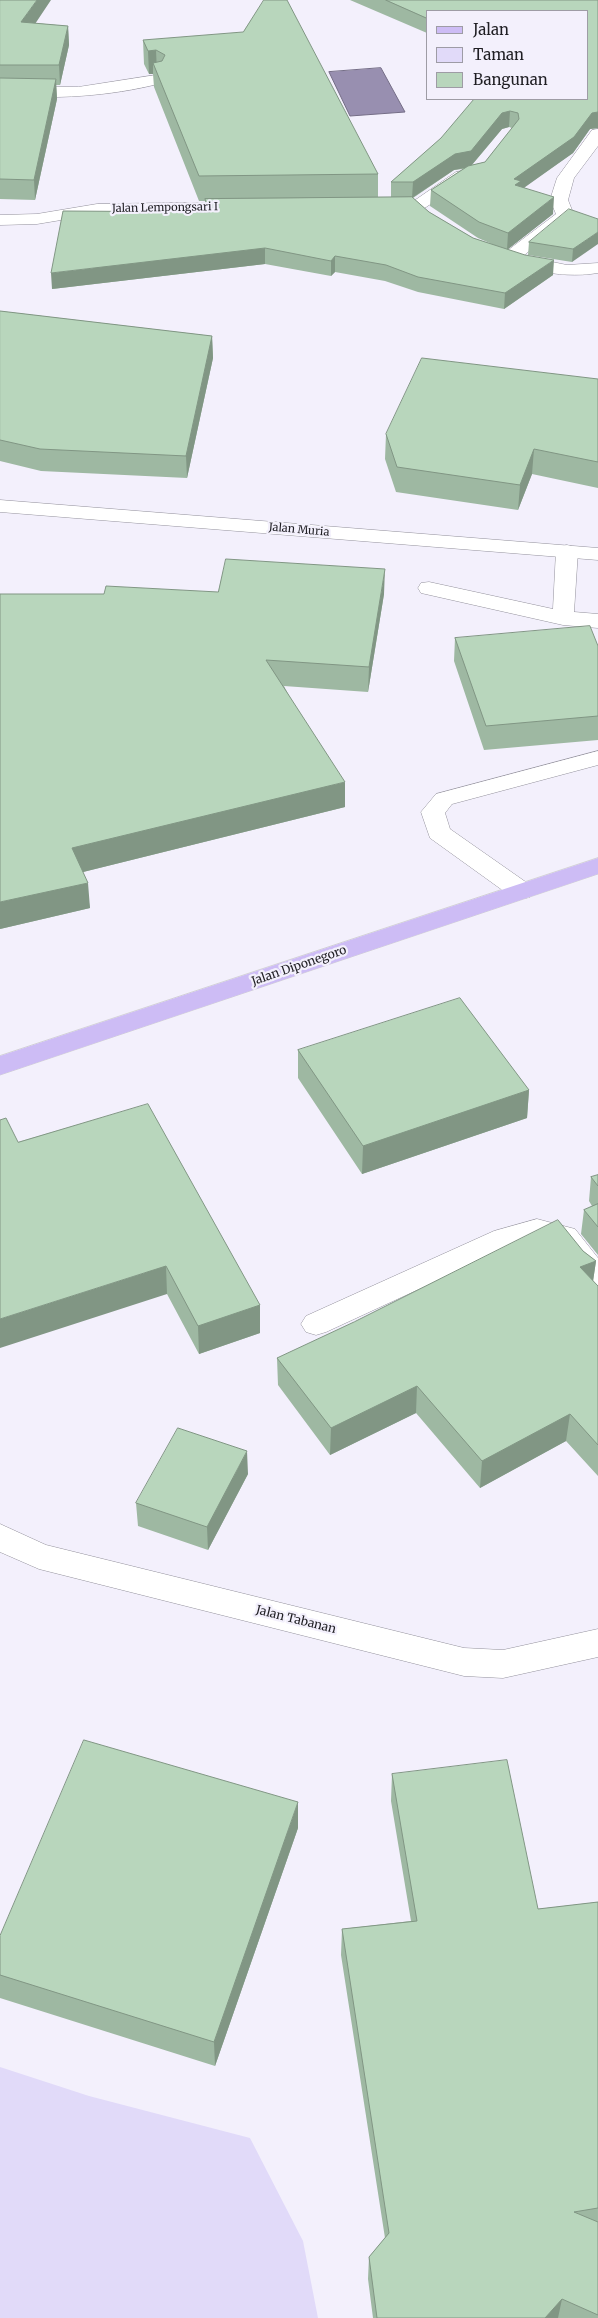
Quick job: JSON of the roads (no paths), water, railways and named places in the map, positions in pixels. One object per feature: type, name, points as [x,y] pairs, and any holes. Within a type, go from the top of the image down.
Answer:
[{"type":"main road","name":"Jalan Diponegoro","points":[[0,1066],[598,866]]},
{"type":"street","points":[[0,91],[45,94],[89,93],[156,80]]},
{"type":"street","points":[[510,258],[565,215],[559,200],[566,178],[598,134]]},
{"type":"street","points":[[399,205],[422,211],[461,176],[477,172]]},
{"type":"street","name":"Jalan Lempongsari I","points":[[0,220],[42,218],[97,209],[260,207]]},
{"type":"street","points":[[469,241],[486,251],[557,271],[579,271],[598,268]]},
{"type":"street","name":"Jalan Muria","points":[[0,506],[598,554]]},
{"type":"street","points":[[563,618],[567,551]]},
{"type":"street","points":[[429,588],[563,618],[598,620]]},
{"type":"street","points":[[521,891],[439,833],[432,812],[444,799],[598,758]]},
{"type":"street","points":[[316,1324],[504,1238],[537,1229],[565,1236],[598,1278]]},
{"type":"street","name":"Jalan Tabanan","points":[[0,1537],[39,1556],[464,1662],[503,1664],[598,1643]]}]
